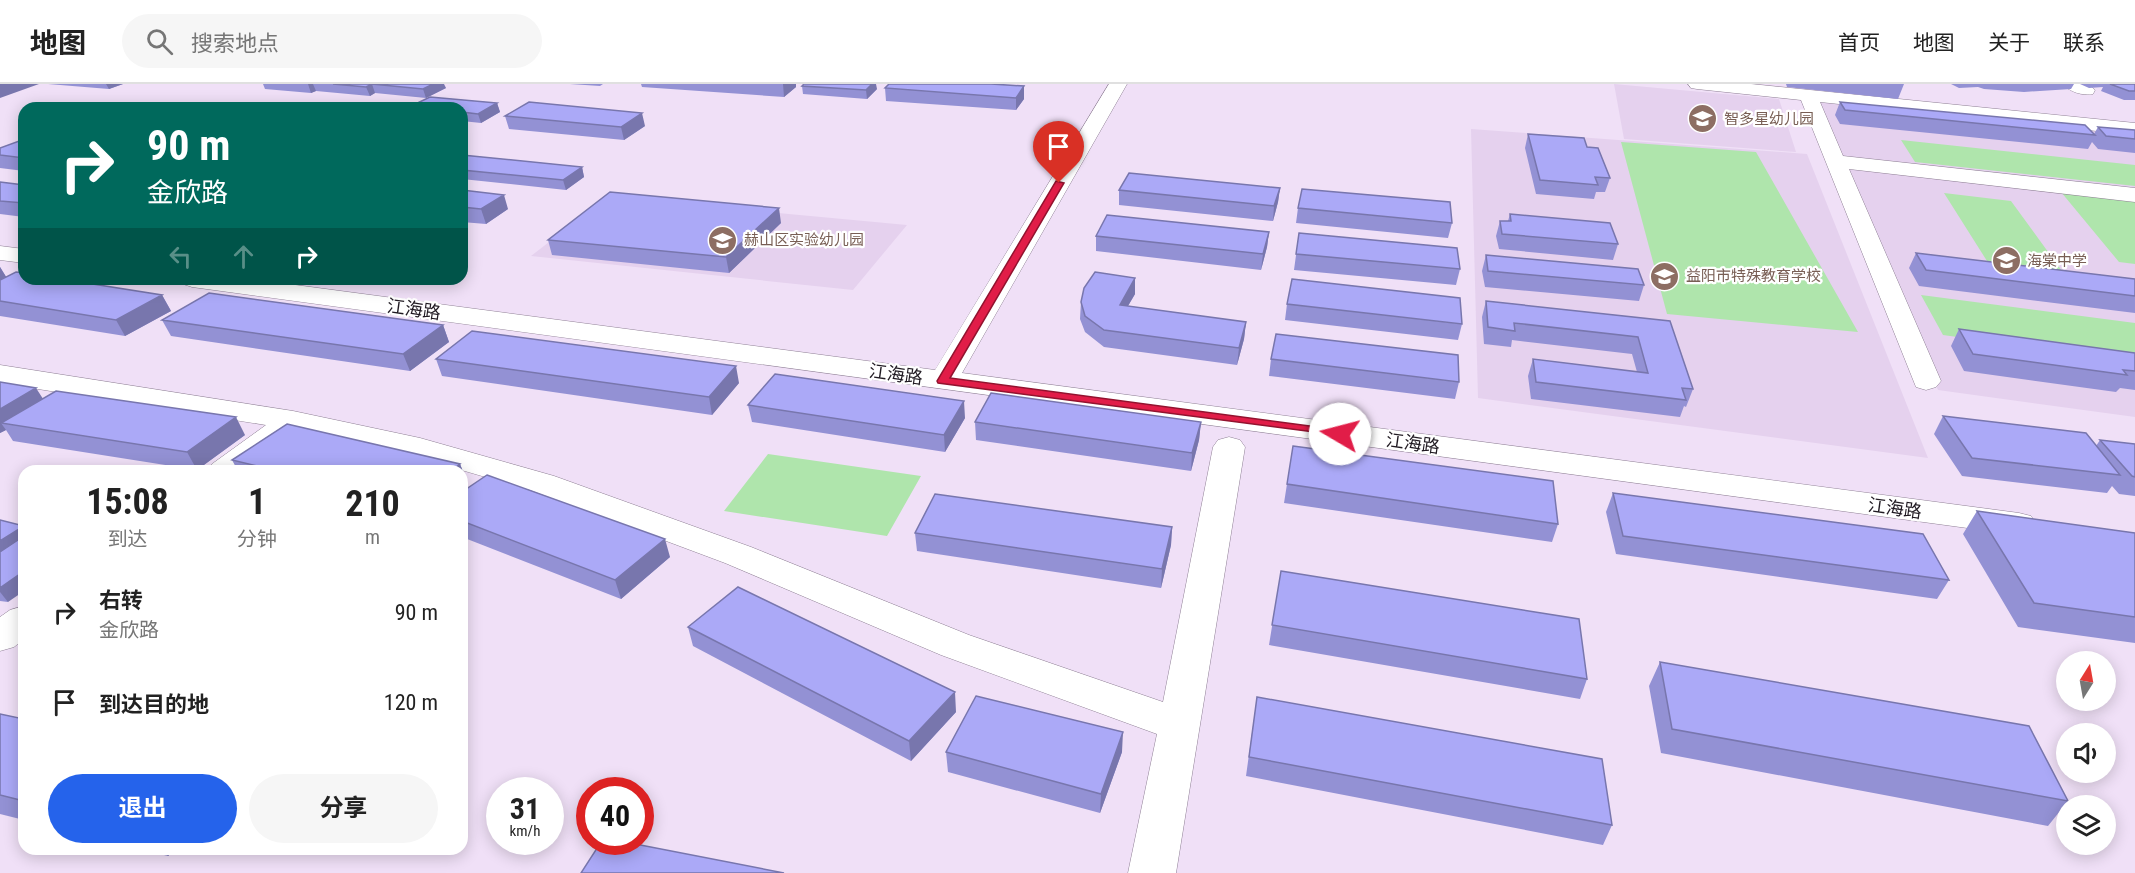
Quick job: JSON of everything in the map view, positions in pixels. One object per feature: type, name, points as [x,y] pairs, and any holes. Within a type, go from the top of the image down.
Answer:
[{"type":"street","points":[[943,381],[1118,84]]},
{"type":"street","points":[[1697,84],[1748,87],[1809,96],[2135,129]]},
{"type":"street","points":[[1809,96],[1926,381]]},
{"type":"street","points":[[1836,161],[2135,195]]},
{"type":"street","points":[[0,253],[18,255]]},
{"type":"street","name":"江海路","points":[[236,285],[2041,527]]},
{"type":"street","points":[[0,374],[293,420],[409,445],[542,483],[738,555],[955,645],[1180,725]]},
{"type":"street","points":[[232,465],[293,420]]},
{"type":"street","points":[[1152,873],[1229,447]]},
{"type":"street","points":[[0,637],[18,624]]},
{"type":"shaded area","name":"智多星幼儿园","points":[[1614,84],[1779,99],[1796,152],[1624,139]]},
{"type":"shaded area","name":"海棠中学","points":[[1800,99],[2135,132],[2135,417],[1938,390]]},
{"type":"shaded area","name":"益阳市特殊教育学校","points":[[1471,129],[1807,154],[1928,458],[1478,398]]},
{"type":"shaded area","name":"赫山区实验幼儿园","points":[[607,197],[907,225],[853,290],[531,256]]},
{"type":"green space","points":[[1901,140],[2135,165],[2135,186],[1915,162]]},
{"type":"green space","points":[[1621,142],[1756,152],[1858,332],[1667,314]]},
{"type":"green space","points":[[2061,192],[2135,200],[2135,264],[2119,262]]},
{"type":"green space","points":[[1944,193],[2011,201],[2062,271],[1987,261]]},
{"type":"green space","points":[[1921,295],[2135,323],[2135,362],[1943,335]]},
{"type":"green space","points":[[768,454],[921,476],[887,536],[724,511]]},
{"type":"building","points":[[333,84],[372,84],[366,87]]},
{"type":"building","points":[[372,84],[433,84],[423,89]]},
{"type":"building","points":[[804,84],[872,84],[866,90],[802,86]]},
{"type":"building","points":[[889,84],[1024,86],[1016,98],[885,88]]},
{"type":"building","points":[[2110,84],[2135,84],[2135,91],[2129,91]]},
{"type":"building","points":[[430,97],[497,103],[478,114],[468,113],[468,102],[420,102]]},
{"type":"building","points":[[529,102],[642,113],[621,127],[505,116]]},
{"type":"building","points":[[1840,102],[2085,125],[2095,135],[1845,110]]},
{"type":"building","points":[[2098,127],[2135,130],[2135,139],[2106,136]]},
{"type":"building","points":[[1528,134],[1584,138],[1587,147],[1598,148],[1610,178],[1595,177],[1598,185],[1540,180]]},
{"type":"building","points":[[18,141],[18,157],[0,155],[0,148]]},
{"type":"building","points":[[468,156],[582,167],[563,180],[468,171]]},
{"type":"building","points":[[1129,173],[1280,188],[1274,206],[1119,190]]},
{"type":"building","points":[[0,182],[18,184],[18,202],[0,201]]},
{"type":"building","points":[[1302,189],[1450,202],[1452,223],[1298,208]]},
{"type":"building","points":[[468,191],[504,195],[481,209],[468,208]]},
{"type":"building","points":[[610,192],[779,208],[726,257],[548,240]]},
{"type":"building","points":[[1510,214],[1610,223],[1618,244],[1502,234],[1500,221],[1511,221]]},
{"type":"building","points":[[1107,215],[1269,232],[1263,254],[1096,236]]},
{"type":"building","points":[[1299,233],[1457,248],[1460,269],[1296,254]]},
{"type":"building","points":[[1916,253],[2135,279],[2135,296],[1926,270]]},
{"type":"building","points":[[1486,255],[1638,269],[1644,285],[1488,271]]},
{"type":"building","points":[[16,272],[18,272],[18,285],[99,285],[162,295],[116,320],[0,301],[0,280]]},
{"type":"building","points":[[1095,272],[1135,278],[1120,305],[1246,322],[1239,348],[1104,330],[1085,316],[1081,302],[1084,288]]},
{"type":"building","points":[[1292,279],[1460,298],[1462,324],[1287,304]]},
{"type":"building","points":[[209,293],[443,325],[403,354],[162,320]]},
{"type":"building","points":[[1486,301],[1670,321],[1693,389],[1682,388],[1686,400],[1536,382],[1533,359],[1648,373],[1638,337],[1514,323],[1515,331],[1488,327]]},
{"type":"building","points":[[1959,329],[2135,353],[2135,371],[2123,370],[2127,375],[1973,354]]},
{"type":"building","points":[[472,331],[736,366],[709,397],[436,359]]},
{"type":"building","points":[[1276,334],[1458,355],[1459,382],[1271,359]]},
{"type":"building","points":[[775,374],[964,401],[944,435],[748,405]]},
{"type":"building","points":[[0,382],[36,388],[0,409]]},
{"type":"building","points":[[56,391],[236,417],[187,452],[1,423]]},
{"type":"building","points":[[991,393],[1201,422],[1192,453],[975,422]]},
{"type":"building","points":[[1943,416],[2086,433],[2120,475],[1972,458]]},
{"type":"building","points":[[287,424],[460,464],[253,465],[232,460]]},
{"type":"building","points":[[2100,440],[2135,444],[2135,477],[2132,476]]},
{"type":"building","points":[[1293,446],[1553,481],[1558,524],[1287,484]]},
{"type":"building","points":[[487,475],[665,539],[615,580],[468,523],[468,488]]},
{"type":"building","points":[[1613,493],[1923,534],[1949,580],[1623,536]]},
{"type":"building","points":[[935,494],[1172,527],[1162,569],[915,533]]},
{"type":"building","points":[[1977,511],[2135,533],[2135,617],[2034,603]]},
{"type":"building","points":[[0,520],[18,524],[18,530],[0,541]]},
{"type":"building","points":[[18,540],[18,575],[0,588],[0,552]]},
{"type":"building","points":[[1281,571],[1579,619],[1587,679],[1272,625]]},
{"type":"building","points":[[738,587],[955,692],[909,741],[688,627]]},
{"type":"building","points":[[1660,662],[2029,726],[2056,778],[2056,783],[2059,783],[2065,795],[2056,795],[2056,799],[1672,729]]},
{"type":"building","points":[[976,696],[1123,732],[1101,794],[946,752]]},
{"type":"building","points":[[1257,697],[1602,759],[1612,825],[1249,757]]},
{"type":"building","points":[[0,714],[18,718],[18,800],[0,795]]},
{"type":"building","points":[[654,848],[784,873],[581,873],[593,855],[654,855]]},
{"type":"place","name":"智多星幼儿园","points":[[1703,119]]},
{"type":"place","name":"赫山区实验幼儿园","points":[[723,240]]},
{"type":"place","name":"海棠中学","points":[[2006,261]]},
{"type":"place","name":"益阳市特殊教育学校","points":[[1665,276]]},
{"type":"route","points":[[1059,183],[943,381],[1340,434]]}]
